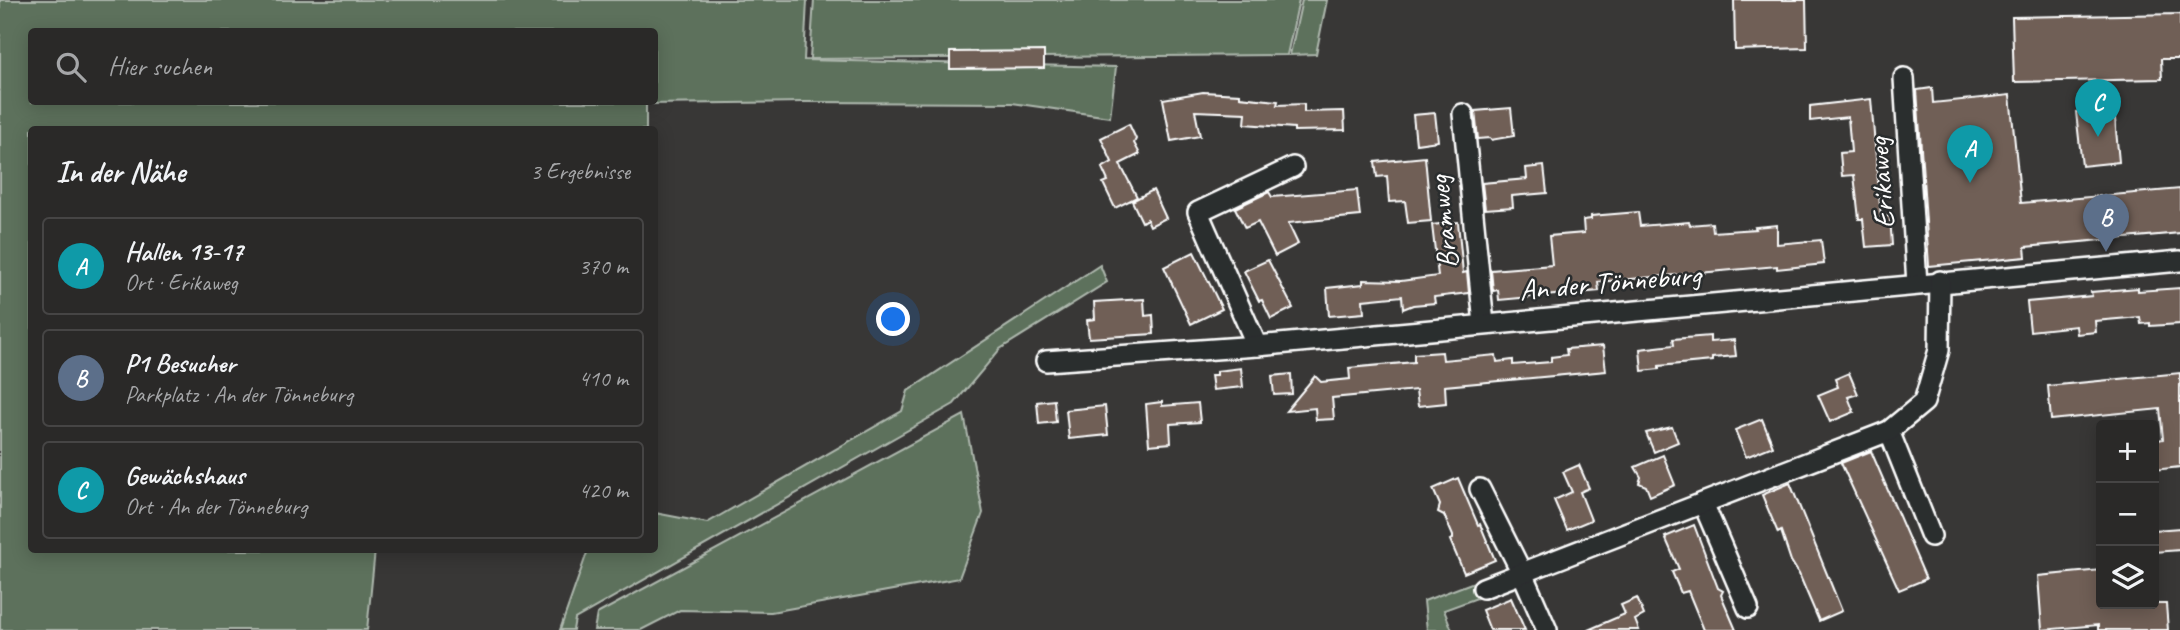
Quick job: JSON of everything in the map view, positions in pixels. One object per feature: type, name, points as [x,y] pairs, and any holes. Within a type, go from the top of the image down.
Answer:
[{"type":"street","name":"Erikaweg","points":[[1904,78],[1917,284]]},
{"type":"street","name":"Bramweg","points":[[1463,114],[1483,324]]},
{"type":"street","points":[[1257,346],[1198,212],[1293,167]]},
{"type":"street","name":"An der Tönneburg","points":[[1046,361],[1257,346],[2180,261]]},
{"type":"street","points":[[1483,588],[1889,431],[1924,402],[1939,350],[1940,281]]},
{"type":"street","points":[[1889,431],[1931,536]]},
{"type":"street","points":[[1480,489],[1522,573],[1546,630]]},
{"type":"street","points":[[1703,503],[1748,608]]},
{"type":"green space","points":[[0,0],[807,0],[804,60],[1116,67],[1110,117],[1012,103],[658,104],[658,28],[28,28],[28,105],[646,105],[646,126],[28,126],[28,553],[375,553],[367,630],[0,630]]},
{"type":"green space","points":[[814,0],[1299,0],[1287,55],[810,59]]},
{"type":"green space","points":[[1302,0],[1327,0],[1316,54],[1290,55]]},
{"type":"green space","points":[[1100,265],[1107,282],[1000,349],[954,404],[575,619],[573,630],[560,630],[587,553],[658,553],[658,514],[707,523],[902,411],[908,391]]},
{"type":"green space","points":[[964,415],[983,513],[959,578],[771,612],[680,610],[641,630],[594,630],[597,614]]},
{"type":"green space","points":[[1503,571],[1510,586],[1444,610],[1452,630],[1427,630],[1424,601]]},
{"type":"building","points":[[1734,0],[1806,0],[1807,48],[1735,50]]},
{"type":"building","points":[[2180,14],[2180,59],[2161,59],[2162,79],[2014,82],[2012,17]]},
{"type":"building","points":[[1044,51],[1044,68],[950,69],[950,52]]},
{"type":"building","points":[[1932,88],[1933,103],[2010,95],[2021,203],[2180,189],[2180,233],[2025,247],[2026,257],[1929,266],[1917,90]]},
{"type":"building","points":[[1203,92],[1240,94],[1240,97],[1278,101],[1277,105],[1304,104],[1304,112],[1344,111],[1345,130],[1294,131],[1294,128],[1245,124],[1246,113],[1195,111],[1200,136],[1171,141],[1163,99]]},
{"type":"building","points":[[1871,99],[1881,217],[1890,216],[1892,245],[1866,247],[1863,219],[1859,219],[1854,175],[1842,176],[1840,153],[1851,152],[1848,117],[1810,121],[1810,106]]},
{"type":"building","points":[[1511,108],[1514,136],[1478,139],[1475,111]]},
{"type":"building","points":[[2114,108],[2119,162],[2082,166],[2076,112]]},
{"type":"building","points":[[1435,113],[1438,141],[1416,144],[1413,115]]},
{"type":"building","points":[[1129,124],[1140,154],[1120,164],[1137,197],[1115,208],[1103,183],[1108,181],[1102,168],[1112,162],[1101,138]]},
{"type":"building","points":[[1425,157],[1431,221],[1408,223],[1405,201],[1389,202],[1387,176],[1377,177],[1375,162]]},
{"type":"building","points":[[1544,166],[1547,193],[1512,196],[1513,207],[1485,209],[1482,183],[1527,179],[1526,168]]},
{"type":"building","points":[[1153,190],[1166,218],[1150,226],[1147,219],[1142,222],[1132,201]]},
{"type":"building","points":[[1357,190],[1360,216],[1288,223],[1298,244],[1275,256],[1258,222],[1245,228],[1235,208],[1269,192],[1272,197]]},
{"type":"building","points":[[1638,212],[1640,226],[1712,223],[1713,232],[1777,225],[1777,244],[1821,240],[1824,264],[1598,282],[1599,291],[1499,300],[1498,290],[1493,291],[1491,270],[1552,265],[1549,236],[1584,233],[1583,220],[1591,219],[1591,216]]},
{"type":"building","points":[[1458,222],[1463,273],[1467,272],[1469,293],[1434,297],[1435,303],[1403,309],[1402,296],[1363,300],[1364,313],[1329,316],[1327,288],[1363,284],[1363,280],[1401,281],[1438,276],[1432,225]]},
{"type":"building","points":[[1194,252],[1222,309],[1191,324],[1164,267]]},
{"type":"building","points":[[1268,260],[1293,308],[1271,319],[1244,271]]},
{"type":"building","points":[[2138,288],[2138,291],[2180,288],[2180,324],[2150,326],[2150,323],[2141,324],[2140,317],[2095,321],[2096,332],[2077,334],[2076,326],[2030,331],[2027,302],[2092,296],[2091,292]]},
{"type":"building","points":[[1144,299],[1145,316],[1153,315],[1154,334],[1089,338],[1087,320],[1095,319],[1094,302]]},
{"type":"building","points":[[1710,336],[1710,342],[1734,340],[1736,356],[1659,366],[1659,369],[1642,371],[1640,349],[1674,345],[1673,339]]},
{"type":"building","points":[[1603,346],[1606,371],[1445,386],[1446,403],[1418,406],[1416,390],[1332,398],[1334,419],[1316,420],[1315,408],[1286,411],[1315,376],[1321,382],[1350,379],[1349,368],[1414,362],[1414,354],[1442,352],[1443,360],[1496,355],[1497,362],[1513,360],[1513,365],[1551,362],[1551,357],[1567,355],[1566,349]]},
{"type":"building","points":[[1241,368],[1243,387],[1213,390],[1211,375],[1217,375],[1217,371]]},
{"type":"building","points":[[1849,373],[1858,394],[1848,397],[1854,412],[1830,422],[1818,395],[1838,387],[1835,379]]},
{"type":"building","points":[[2180,373],[2180,467],[2159,469],[2159,440],[2163,439],[2160,409],[2051,420],[2048,386]]},
{"type":"building","points":[[1291,374],[1292,394],[1274,395],[1272,376]]},
{"type":"building","points":[[1054,400],[1056,422],[1039,424],[1037,402]]},
{"type":"building","points":[[1162,402],[1162,406],[1198,403],[1200,422],[1170,424],[1171,443],[1149,445],[1146,404]]},
{"type":"building","points":[[1105,406],[1108,435],[1069,439],[1066,410]]},
{"type":"building","points":[[1762,419],[1773,446],[1746,457],[1735,430]]},
{"type":"building","points":[[1672,427],[1678,442],[1654,452],[1646,433]]},
{"type":"building","points":[[1871,451],[1926,579],[1899,590],[1841,463]]},
{"type":"building","points":[[1663,455],[1675,485],[1650,496],[1646,486],[1639,483],[1641,477],[1635,467]]},
{"type":"building","points":[[1579,465],[1589,488],[1580,492],[1591,520],[1567,530],[1554,500],[1572,492],[1563,472]]},
{"type":"building","points":[[1458,478],[1495,560],[1464,573],[1450,540],[1453,536],[1444,515],[1438,512],[1440,505],[1433,489]]},
{"type":"building","points":[[1790,483],[1842,611],[1819,621],[1791,561],[1781,531],[1778,533],[1762,495]]},
{"type":"building","points":[[1694,525],[1718,588],[1723,591],[1721,595],[1736,630],[1704,630],[1688,591],[1681,593],[1672,572],[1679,569],[1665,537]]},
{"type":"building","points":[[2180,528],[2180,550],[2159,552],[2159,530]]},
{"type":"building","points":[[2096,570],[2096,609],[2159,609],[2159,604],[2166,604],[2168,630],[2098,630],[2098,625],[2042,630],[2038,576]]},
{"type":"building","points":[[1511,598],[1525,630],[1490,630],[1482,610]]},
{"type":"building","points":[[1637,598],[1644,615],[1635,620],[1639,630],[1588,630],[1625,614],[1621,605]]},
{"type":"place","name":"Gewächshaus","points":[[2098,137]]},
{"type":"place","name":"Hallen 13-17","points":[[1970,183]]},
{"type":"place","name":"P1 Besucher","points":[[2106,252]]}]
